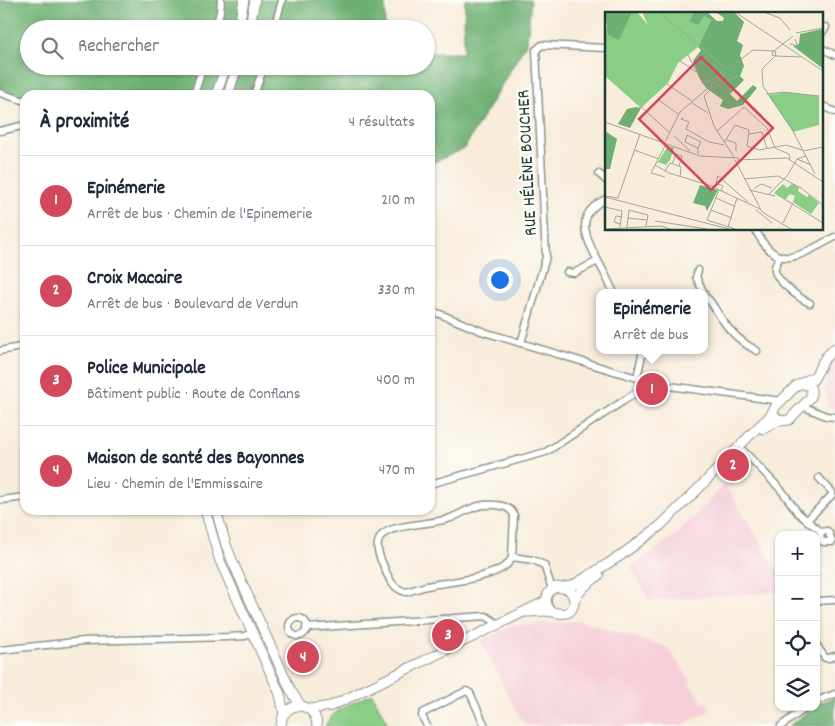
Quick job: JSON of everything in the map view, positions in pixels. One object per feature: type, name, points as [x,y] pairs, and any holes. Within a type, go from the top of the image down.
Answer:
[{"type":"main road","points":[[240,20],[244,0]]},
{"type":"main road","points":[[251,20],[255,0]]},
{"type":"main road","points":[[218,90],[223,75]]},
{"type":"main road","points":[[230,90],[234,75]]},
{"type":"main road","points":[[574,599],[592,580],[637,550],[662,530],[741,448],[769,424],[781,401],[796,386],[807,385],[815,376],[825,358],[835,348]]},
{"type":"main road","points":[[775,414],[783,422],[789,420],[811,397],[812,392],[807,385]]},
{"type":"main road","points":[[552,612],[546,601],[552,588],[572,586],[648,536],[683,505],[775,414]]},
{"type":"main road","points":[[206,515],[220,561],[280,694],[284,714],[281,726]]},
{"type":"main road","points":[[217,515],[234,565],[291,691],[301,706]]},
{"type":"main road","points":[[522,613],[540,611],[556,614],[566,613],[573,607],[574,599],[571,592],[565,587]]},
{"type":"main road","points":[[284,714],[292,707],[301,706],[310,709],[331,706],[346,700],[546,601]]},
{"type":"main road","points":[[317,726],[324,716],[346,700]]},
{"type":"main road","points":[[310,709],[317,720],[317,726]]},
{"type":"street","points":[[218,20],[221,0]]},
{"type":"street","points":[[276,20],[282,0]]},
{"type":"street","points":[[822,32],[826,26]]},
{"type":"street","name":"RUE HÉLÈNE BOUCHER","points":[[521,343],[546,257],[536,50],[542,45],[605,48]]},
{"type":"street","points":[[822,48],[835,55]]},
{"type":"street","points":[[196,90],[200,75]]},
{"type":"street","points":[[256,90],[261,75]]},
{"type":"street","points":[[0,93],[20,99]]},
{"type":"street","points":[[822,105],[835,112]]},
{"type":"street","points":[[0,131],[20,126]]},
{"type":"street","points":[[599,174],[605,179]]},
{"type":"street","points":[[605,200],[588,213],[585,219],[585,233],[612,289]]},
{"type":"street","points":[[755,230],[769,252],[780,257],[792,258],[835,237]]},
{"type":"street","points":[[780,257],[774,268],[776,274],[794,295],[810,303]]},
{"type":"street","points":[[567,272],[574,273],[598,261]]},
{"type":"street","points":[[698,270],[696,277],[702,289]]},
{"type":"street","points":[[708,299],[727,327],[744,344],[757,351]]},
{"type":"street","points":[[435,312],[484,332],[637,378],[647,383],[781,401]]},
{"type":"street","points":[[0,351],[20,347]]},
{"type":"street","points":[[637,378],[642,354]]},
{"type":"street","points":[[435,483],[546,452],[643,388],[647,383]]},
{"type":"street","points":[[811,397],[818,412]]},
{"type":"street","points":[[762,399],[772,405],[775,414]]},
{"type":"street","points":[[802,406],[826,416],[835,417]]},
{"type":"street","points":[[741,448],[782,491],[798,513],[821,532],[820,539],[823,542],[833,544]]},
{"type":"street","points":[[807,520],[832,495],[832,492],[819,478]]},
{"type":"street","points":[[2,500],[20,498]]},
{"type":"street","points":[[481,505],[497,505],[508,507],[514,515],[512,557],[509,564],[476,578],[431,585],[406,592],[394,587],[390,582],[377,550],[382,536],[392,530],[450,518],[481,505]]},
{"type":"street","points":[[512,557],[533,560],[544,565],[552,588]]},
{"type":"street","points":[[820,601],[835,600]]},
{"type":"street","points":[[306,628],[486,616],[498,624]]},
{"type":"street","points":[[0,650],[84,642],[246,636],[252,633]]},
{"type":"street","points":[[820,651],[824,658],[835,656]]},
{"type":"street","points":[[427,726],[422,716],[423,712],[466,692],[470,693],[485,726]]},
{"type":"street","points":[[820,700],[835,694]]},
{"type":"street","points":[[781,726],[802,711]]},
{"type":"shaded area","points":[[835,358],[835,408],[828,406],[824,390],[830,363]]},
{"type":"shaded area","points":[[725,485],[775,566],[775,592],[650,601],[631,567],[679,532]]},
{"type":"shaded area","points":[[581,621],[667,647],[691,681],[689,683],[703,703],[706,702],[712,710],[680,726],[524,726],[481,641],[511,626]]},
{"type":"green space","points":[[0,0],[385,0],[385,20],[20,20],[20,75],[435,75],[435,53],[463,53],[465,0],[531,0],[527,42],[464,149],[435,162],[435,90],[20,90],[20,98],[0,88]]},
{"type":"green space","points":[[372,694],[389,726],[325,726],[339,710]]},
{"type":"green space","points":[[835,697],[835,726],[789,726],[808,711],[820,711],[820,702]]},
{"type":"place","name":"Epinémerie","points":[[652,389]]},
{"type":"place","name":"Croix Macaire","points":[[733,465]]},
{"type":"place","name":"Police Municipale","points":[[448,635]]},
{"type":"place","name":"Maison de santé des Bayonnes","points":[[303,657]]}]
